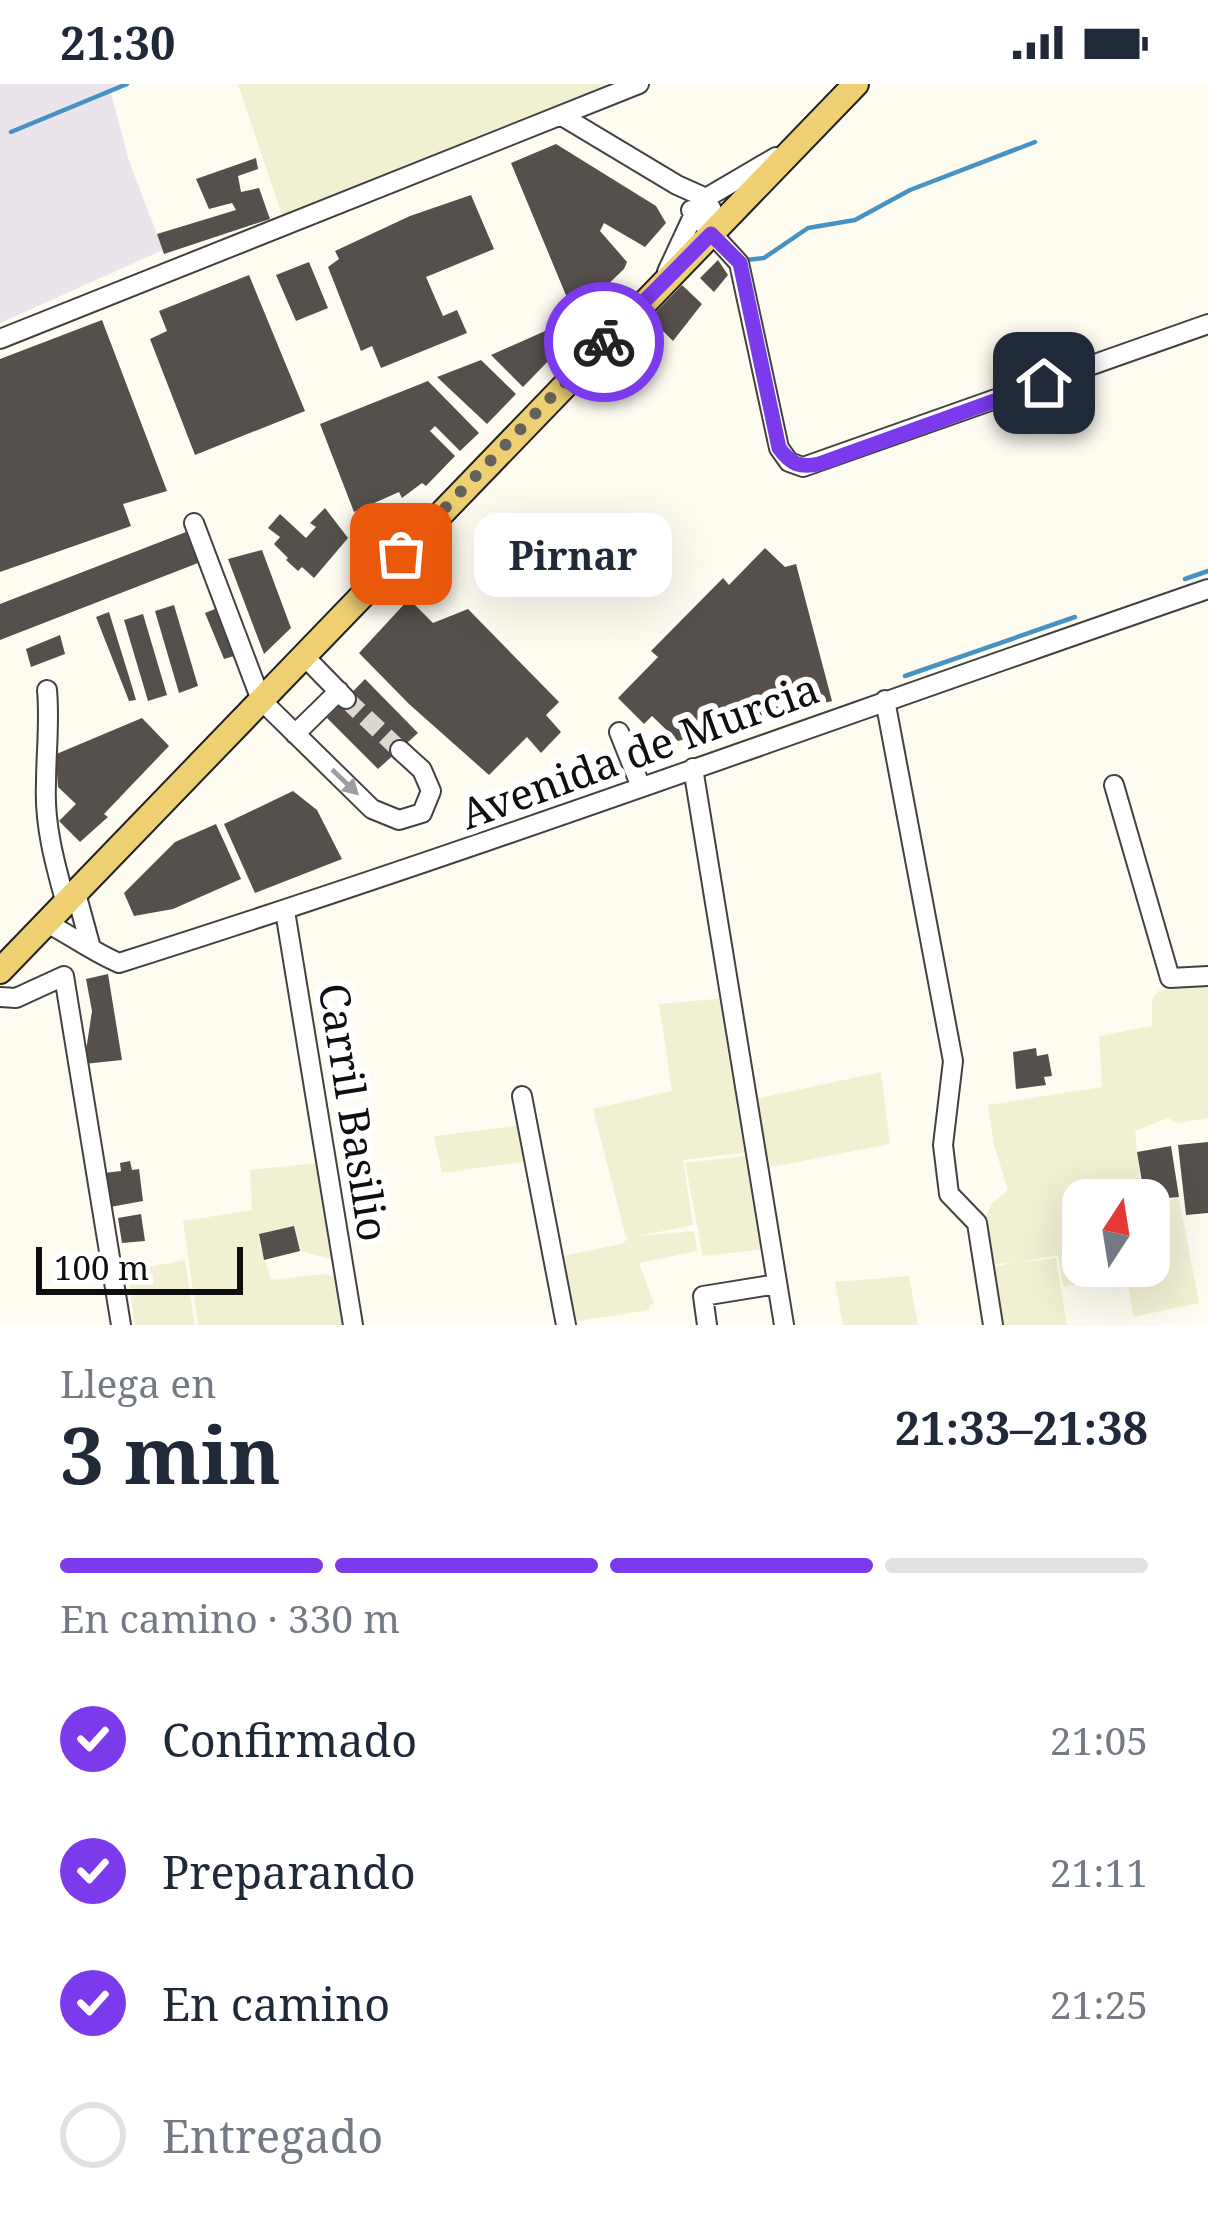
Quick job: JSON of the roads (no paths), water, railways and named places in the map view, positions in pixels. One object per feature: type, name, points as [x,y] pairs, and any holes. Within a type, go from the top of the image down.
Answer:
[{"type":"main road","points":[[0,971],[856,84]]},
{"type":"street","points":[[0,339],[639,84]]},
{"type":"street","points":[[562,116],[677,185],[700,206],[740,263],[779,448],[789,462],[803,467],[1208,324]]},
{"type":"street","points":[[662,282],[700,206],[797,144]]},
{"type":"street","points":[[194,524],[261,700],[373,809],[399,820],[422,813],[431,791],[422,770],[400,750]]},
{"type":"street","name":"Avenida de Murcia","points":[[93,952],[119,963],[285,911],[1208,589]]},
{"type":"street","points":[[295,734],[342,694],[304,656]]},
{"type":"street","points":[[47,690],[48,832],[93,952]]},
{"type":"street","points":[[885,700],[952,1061],[943,1145],[949,1194],[977,1223],[993,1325]]},
{"type":"street","points":[[619,732],[641,787]]},
{"type":"street","points":[[693,768],[784,1325]]},
{"type":"street","points":[[1114,784],[1170,978],[1208,976]]},
{"type":"street","name":"Carril Basilio","points":[[285,911],[353,1325]]},
{"type":"street","points":[[47,923],[93,952]]},
{"type":"street","points":[[0,997],[16,998],[64,976],[121,1325]]},
{"type":"street","points":[[522,1096],[566,1325]]},
{"type":"street","points":[[707,1325],[703,1296],[777,1284]]},
{"type":"waterway","points":[[11,132],[127,84]]},
{"type":"waterway","points":[[746,260],[764,258],[808,228],[855,220],[910,190],[1035,142]]},
{"type":"waterway","points":[[1185,579],[1208,571]]},
{"type":"waterway","points":[[905,676],[1075,617]]},
{"type":"tunnel","points":[[346,699],[400,750]]},
{"type":"place","name":"Pirnar","points":[[401,554]]}]
